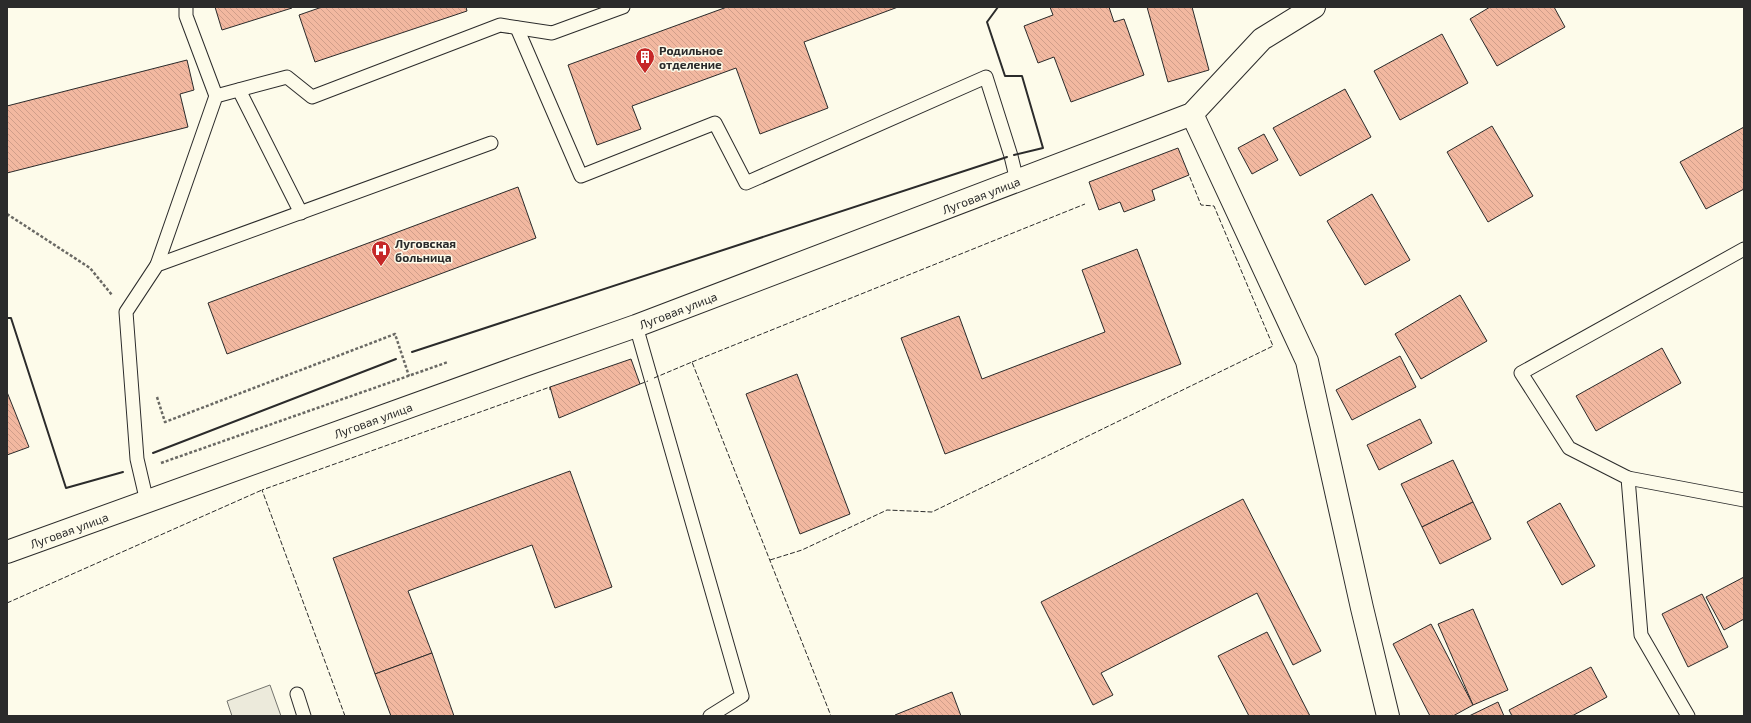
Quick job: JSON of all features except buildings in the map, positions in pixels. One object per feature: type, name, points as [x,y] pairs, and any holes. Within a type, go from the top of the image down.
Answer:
[{"type":"main road","name":"Луговая улица","points":[[7,552],[506,371],[636,326],[1192,114],[1262,39],[1314,7]]},
{"type":"main road","points":[[1192,114],[1307,361],[1362,608],[1388,716]]},
{"type":"lane","points":[[147,502],[137,459],[126,312],[157,265],[216,96],[186,16],[186,7]]},
{"type":"lane","points":[[216,96],[287,77],[312,97],[500,25],[552,33],[623,7]]},
{"type":"lane","points":[[517,28],[581,176],[715,123],[746,183],[986,78],[1017,181]]},
{"type":"lane","points":[[239,90],[301,212]]},
{"type":"lane","points":[[157,265],[491,144]]},
{"type":"lane","points":[[1744,249],[1521,373],[1569,448],[1628,478],[1744,500]]},
{"type":"lane","points":[[636,326],[742,696],[710,716]]},
{"type":"lane","points":[[1628,478],[1641,635],[1688,716]]},
{"type":"lane","points":[[297,694],[304,716]]},
{"type":"path","points":[[7,214],[90,268],[126,312]]},
{"type":"path","points":[[155,392],[165,422],[395,334],[409,376]]},
{"type":"shaded area","points":[[270,685],[281,716],[232,716],[227,701]]},
{"type":"fence","points":[[770,560],[802,550],[887,510],[932,512],[1273,346],[1214,206],[1201,205],[1189,175]]},
{"type":"fence","points":[[692,362],[1085,204]]},
{"type":"fence","points":[[654,378],[692,362],[831,716]]},
{"type":"fence","points":[[640,384],[648,381]]},
{"type":"fence","points":[[345,716],[262,490],[550,387],[550,390]]},
{"type":"fence","points":[[7,603],[262,490]]},
{"type":"wall","points":[[998,7],[987,22],[1005,76],[1022,76],[1043,148],[1014,155]]},
{"type":"wall","points":[[412,352],[1007,157]]},
{"type":"wall","points":[[7,318],[11,318],[66,488],[123,472]]},
{"type":"wall","points":[[153,453],[396,359]]},
{"type":"place","name":"Родильное отделение","points":[[645,74]]},
{"type":"place","name":"Луговская больница","points":[[381,267]]}]
